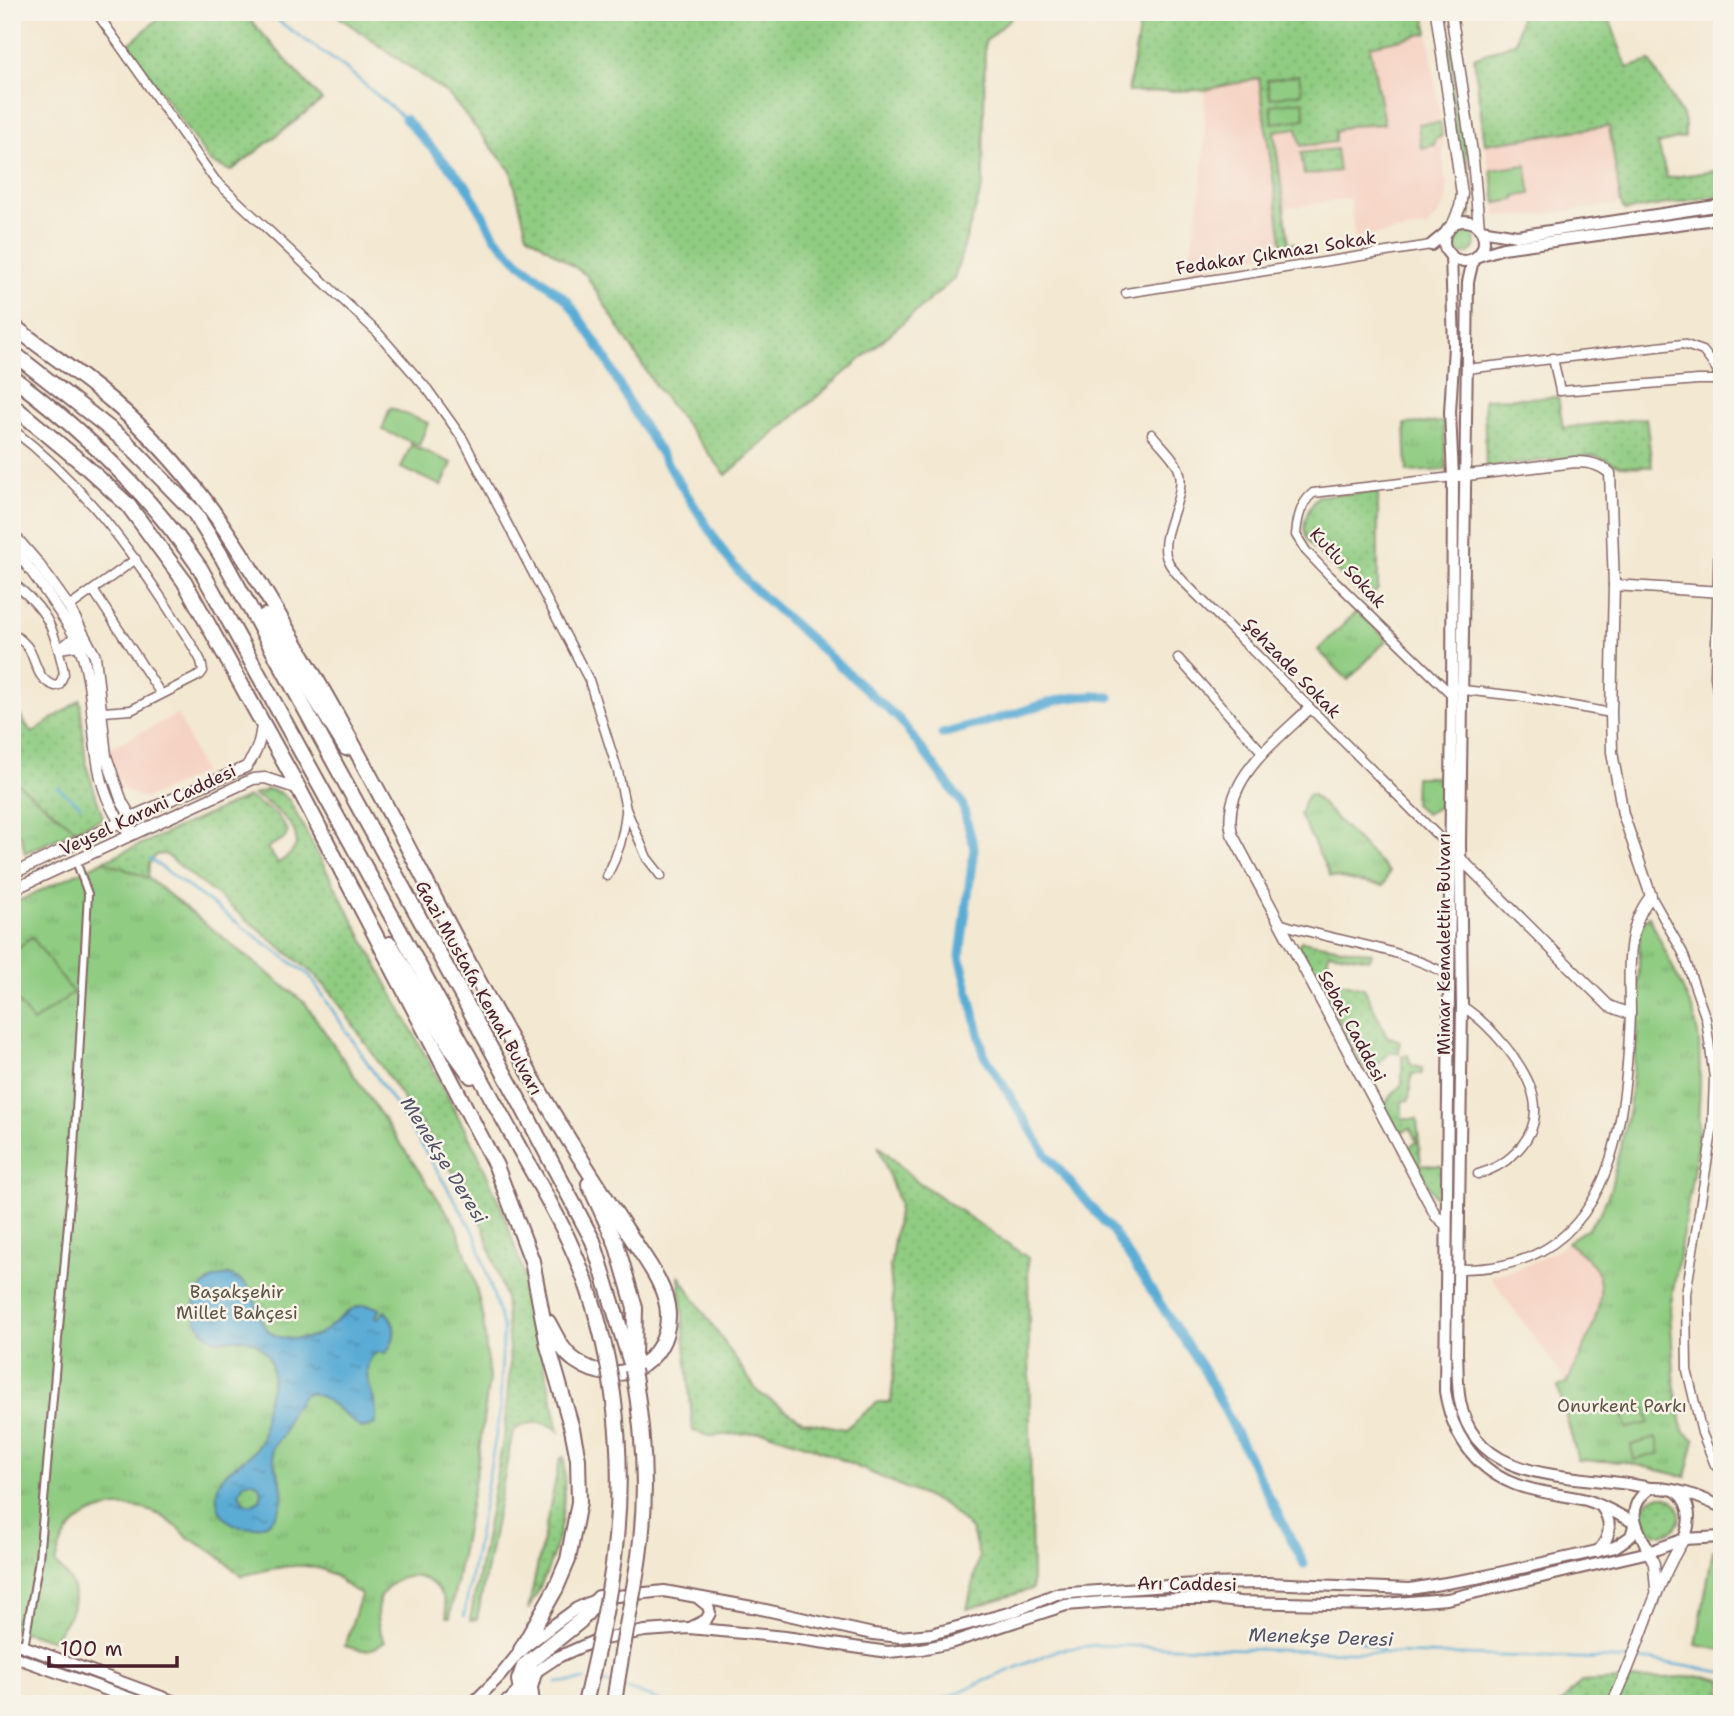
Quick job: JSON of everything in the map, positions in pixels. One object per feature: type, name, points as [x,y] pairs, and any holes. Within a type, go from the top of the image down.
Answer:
[{"type":"highway","points":[[12,325],[111,401],[165,453],[205,500],[240,551],[340,719],[480,981],[568,1138],[649,1266],[668,1303],[668,1321],[661,1346],[634,1370],[623,1374],[603,1374],[565,1353],[542,1312]]},
{"type":"highway","name":"Gazi Mustafa Kemal Bulvarı","points":[[12,352],[124,440],[194,512],[222,556],[593,1241],[634,1370],[645,1473],[639,1557],[619,1662],[614,1704]]},
{"type":"highway","points":[[12,377],[39,397],[110,461],[176,533],[200,568],[568,1240],[594,1308],[606,1354],[617,1417],[619,1478],[614,1558],[585,1704]]},
{"type":"highway","points":[[12,405],[128,505],[184,582],[299,789],[496,1166],[532,1261],[548,1346],[578,1459],[579,1502],[568,1560],[522,1650]]},
{"type":"highway","points":[[222,556],[259,607],[391,816]]},
{"type":"highway","points":[[299,789],[453,1051],[510,1131]]},
{"type":"highway","points":[[568,1138],[616,1243],[635,1308],[634,1370]]},
{"type":"highway","points":[[524,1704],[519,1680],[524,1666],[580,1621],[599,1598]]},
{"type":"highway","points":[[533,1704],[530,1687],[534,1672]]},
{"type":"main road","points":[[1722,205],[1517,236],[1480,229],[1466,222],[1450,229],[1431,245],[1460,261],[1503,248],[1722,218]]},
{"type":"main road","points":[[1450,229],[1445,243],[1449,254],[1454,346],[1450,412],[1457,692],[1451,849],[1444,1370],[1448,1411],[1458,1434],[1480,1463],[1512,1483],[1539,1492],[1588,1500],[1635,1523]]},
{"type":"main road","points":[[1475,258],[1484,246],[1480,229]]},
{"type":"main road","name":"Mimar Kemalettin Bulvarı","points":[[1475,258],[1468,282],[1465,475],[1457,692],[1462,983],[1457,1353],[1460,1402],[1472,1434],[1490,1451],[1516,1467],[1539,1474],[1627,1482],[1650,1488]]},
{"type":"main road","points":[[1451,849],[1461,859]]},
{"type":"main road","points":[[1450,976],[1462,983]]},
{"type":"main road","points":[[1649,1552],[1635,1523],[1636,1503],[1650,1488],[1699,1497],[1722,1507]]},
{"type":"main road","points":[[1675,1491],[1683,1497],[1689,1512],[1689,1526],[1684,1539],[1722,1537]]},
{"type":"main road","points":[[1597,1552],[1610,1527],[1601,1506]]},
{"type":"main road","name":"Arı Caddesi","points":[[599,1598],[664,1591],[873,1634],[900,1637],[931,1634],[965,1625],[1012,1612],[1056,1594],[1195,1584],[1266,1583],[1410,1589],[1597,1552],[1624,1542],[1631,1536],[1635,1523]]},
{"type":"main road","name":"Arı Caddesi","points":[[507,1704],[534,1672],[558,1657],[594,1641],[645,1631],[689,1628],[785,1637],[888,1652],[950,1643],[1066,1605],[1212,1599],[1410,1604],[1447,1599],[1649,1552],[1684,1539]]},
{"type":"main road","points":[[689,1628],[708,1618],[710,1613],[708,1606],[695,1597]]},
{"type":"main road","points":[[472,1704],[522,1650],[566,1616],[599,1598]]},
{"type":"main road","points":[[12,1642],[181,1704]]},
{"type":"main road","points":[[12,1656],[146,1704]]},
{"type":"street","points":[[96,12],[215,180],[378,333],[428,390],[463,439],[589,680],[618,772],[626,809],[647,858],[661,876]]},
{"type":"street","points":[[1436,12],[1462,194],[1460,207],[1450,229]]},
{"type":"street","points":[[1451,12],[1473,159],[1480,229]]},
{"type":"street","name":"Fedakar Çıkmazı Sokak","points":[[1126,293],[1431,245]]},
{"type":"street","points":[[1466,369],[1683,344],[1703,351],[1716,368],[1720,380],[1721,592],[1715,677],[1722,723]]},
{"type":"street","points":[[1553,358],[1560,391],[1720,380]]},
{"type":"street","points":[[12,429],[44,453],[82,491],[136,559],[203,666],[200,675],[131,710],[103,712]]},
{"type":"street","name":"Şehzade Sokak","points":[[1152,434],[1175,461],[1180,472],[1181,486],[1166,545],[1169,564],[1451,849]]},
{"type":"street","points":[[1453,477],[1575,462],[1590,462],[1610,473],[1614,584],[1612,752],[1623,814],[1651,896],[1683,953],[1706,1019],[1718,1091],[1686,1294],[1687,1370],[1702,1433],[1715,1465],[1722,1472]]},
{"type":"street","name":"Kutlu Sokak","points":[[1453,477],[1313,493],[1301,507],[1296,535],[1306,551],[1330,576],[1457,692]]},
{"type":"street","points":[[12,533],[37,562],[69,607],[95,656],[106,756],[122,802],[131,817],[131,835]]},
{"type":"street","points":[[12,547],[26,563],[80,646],[85,665],[97,764],[119,823],[131,835]]},
{"type":"street","points":[[69,607],[136,559]]},
{"type":"street","points":[[12,582],[45,613],[59,649],[64,674],[58,685],[45,681],[36,669],[27,646],[12,633]]},
{"type":"street","points":[[1614,584],[1721,592]]},
{"type":"street","points":[[93,590],[161,694]]},
{"type":"street","points":[[59,649],[75,636]]},
{"type":"street","points":[[59,649],[80,646]]},
{"type":"street","points":[[1178,658],[1263,753],[1310,709]]},
{"type":"street","points":[[1457,692],[1518,696],[1611,713]]},
{"type":"street","name":"Veysel Karani Caddesi","points":[[12,874],[131,817],[246,767],[260,744],[263,722]]},
{"type":"street","name":"Sebat Caddesi","points":[[1263,753],[1242,782],[1231,806],[1230,826],[1235,841],[1436,1216],[1446,1224]]},
{"type":"street","name":"Veysel Karani Caddesi","points":[[12,890],[253,779],[265,778],[299,789]]},
{"type":"street","points":[[607,876],[619,854],[625,831],[626,809]]},
{"type":"street","points":[[1461,859],[1609,1006],[1630,1014]]},
{"type":"street","points":[[24,1647],[39,1560],[73,1166],[88,894],[76,861]]},
{"type":"street","points":[[1459,1269],[1498,1265],[1531,1256],[1573,1229],[1595,1199],[1607,1168],[1618,1125],[1628,1055],[1629,964],[1635,926],[1642,908],[1651,896]]},
{"type":"street","points":[[1279,923],[1369,946],[1436,968],[1450,976]]},
{"type":"street","points":[[1462,1006],[1490,1027],[1524,1074],[1535,1102],[1534,1122],[1516,1154],[1506,1163],[1478,1174]]},
{"type":"street","points":[[1612,1704],[1684,1539]]},
{"type":"street","points":[[1649,1552],[1657,1581],[1656,1598]]},
{"type":"shaded area","points":[[1428,33],[1441,123],[1445,178],[1448,183],[1446,201],[1427,227],[1355,238],[1350,199],[1278,209],[1283,250],[1187,273],[1199,204],[1204,152],[1205,90],[1260,78],[1384,124],[1370,45]]},
{"type":"shaded area","points":[[1610,126],[1621,204],[1535,216],[1497,216],[1485,144]]},
{"type":"shaded area","points":[[178,714],[203,773],[145,799],[122,789],[107,749]]},
{"type":"shaded area","points":[[1567,1242],[1595,1269],[1600,1281],[1600,1300],[1588,1339],[1567,1383],[1490,1276],[1519,1269],[1558,1250]]},
{"type":"green space","points":[[166,12],[243,12],[322,100],[231,171],[210,162],[128,45]]},
{"type":"green space","points":[[332,12],[1017,12],[985,42],[983,184],[954,279],[726,475],[656,387],[586,275],[527,234],[511,171],[449,95]]},
{"type":"green space","points":[[1142,12],[1424,12],[1428,33],[1370,46],[1384,124],[1349,126],[1335,132],[1335,142],[1301,146],[1297,128],[1274,131],[1289,244],[1295,243],[1296,248],[1283,250],[1259,78],[1205,90],[1128,92]]},
{"type":"green space","points":[[1440,12],[1446,12],[1468,165],[1471,217],[1462,216],[1465,203]]},
{"type":"green space","points":[[1521,12],[1607,12],[1627,68],[1650,61],[1685,121],[1685,137],[1658,144],[1667,178],[1722,170],[1722,195],[1625,211],[1621,204],[1609,126],[1485,144],[1474,58],[1516,42]]},
{"type":"green space","points":[[1299,75],[1302,93],[1270,98],[1267,80]]},
{"type":"green space","points":[[1303,101],[1305,119],[1273,123],[1271,105]]},
{"type":"green space","points":[[1441,123],[1442,136],[1435,139],[1435,145],[1421,148],[1418,124]]},
{"type":"green space","points":[[1336,149],[1339,171],[1304,175],[1301,153]]},
{"type":"green space","points":[[1526,165],[1531,194],[1496,203],[1491,170]]},
{"type":"green space","points":[[1464,230],[1473,233],[1476,242],[1473,251],[1464,254],[1455,251],[1452,242],[1455,233]]},
{"type":"green space","points":[[1558,397],[1563,428],[1646,418],[1652,467],[1621,466],[1594,455],[1486,467],[1484,399]]},
{"type":"green space","points":[[390,408],[428,423],[419,445],[382,430]]},
{"type":"green space","points":[[1444,422],[1446,470],[1407,472],[1405,424]]},
{"type":"green space","points":[[411,445],[452,463],[442,486],[401,468]]},
{"type":"green space","points":[[1378,492],[1378,589],[1367,601],[1310,543],[1304,526],[1309,510],[1318,496]]},
{"type":"green space","points":[[1358,610],[1387,640],[1348,680],[1318,650]]},
{"type":"green space","points":[[80,700],[86,764],[103,818],[76,830],[12,779],[12,704],[32,733]]},
{"type":"green space","points":[[1415,777],[1441,777],[1440,806],[1426,814],[1414,804]]},
{"type":"green space","points":[[12,779],[76,830],[25,853],[21,835],[12,832]]},
{"type":"green space","points":[[268,789],[279,792],[289,800],[478,1154],[505,1216],[525,1277],[559,1431],[549,1425],[536,1423],[513,1431],[477,1619],[470,1620],[505,1430],[510,1363],[505,1297],[483,1227],[459,1181],[333,995],[314,974],[165,854],[156,855],[149,864],[148,878],[103,861],[248,797],[276,814],[288,831],[285,838],[267,848],[278,863],[291,853],[296,844],[296,836],[285,818],[253,795]]},
{"type":"green space","points":[[1309,794],[1389,872],[1383,886],[1330,876],[1300,815]]},
{"type":"green space","name":"Başakşehir Millet Bahçesi","points":[[103,861],[148,878],[305,1003],[455,1224],[473,1274],[483,1317],[489,1379],[477,1467],[450,1617],[447,1617],[443,1598],[431,1583],[419,1577],[406,1577],[393,1583],[378,1606],[378,1623],[385,1642],[375,1648],[361,1650],[345,1646],[361,1595],[332,1574],[310,1567],[287,1566],[241,1576],[164,1517],[148,1510],[122,1507],[97,1511],[86,1517],[76,1524],[63,1541],[55,1564],[71,1582],[74,1602],[66,1621],[51,1640],[12,1628],[12,1519],[16,1503],[12,1500],[12,904]]},
{"type":"green space","name":"Onurkent Parkı","points":[[1649,916],[1693,1011],[1699,1039],[1697,1149],[1670,1309],[1675,1389],[1683,1430],[1695,1440],[1686,1477],[1625,1462],[1578,1460],[1558,1387],[1567,1383],[1593,1327],[1597,1311],[1600,1295],[1595,1268],[1567,1242],[1588,1228],[1601,1212],[1610,1191],[1629,1109],[1637,1035],[1640,932]]},
{"type":"green space","points":[[32,937],[73,993],[33,1022],[12,994],[12,952]]},
{"type":"green space","points":[[1301,941],[1372,953],[1370,959],[1329,952],[1325,978],[1364,988],[1387,1036],[1400,1041],[1399,1053],[1389,1053],[1373,1070],[1364,1069],[1298,945]]},
{"type":"green space","points":[[1402,1055],[1408,1055],[1411,1065],[1422,1068],[1422,1074],[1412,1074],[1409,1100],[1402,1101],[1402,1119],[1417,1119],[1421,1165],[1442,1166],[1443,1193],[1435,1197],[1408,1148],[1417,1142],[1410,1128],[1399,1133],[1384,1105],[1402,1084]]},
{"type":"green space","points":[[878,1145],[913,1178],[1028,1258],[1032,1589],[967,1609],[979,1557],[972,1530],[945,1505],[812,1447],[765,1432],[710,1436],[693,1431],[679,1276],[758,1392],[803,1421],[845,1429],[878,1402],[891,1402],[896,1343],[890,1268],[899,1204]]},
{"type":"green space","points":[[1646,1409],[1649,1423],[1627,1428],[1623,1415]]},
{"type":"green space","points":[[1656,1438],[1660,1453],[1634,1460],[1631,1445]]},
{"type":"green space","points":[[564,1457],[564,1498],[558,1536],[547,1572],[528,1610],[560,1459]]},
{"type":"green space","points":[[1661,1496],[1675,1501],[1680,1515],[1675,1529],[1661,1534],[1647,1529],[1642,1515],[1647,1501]]},
{"type":"green space","points":[[1722,1549],[1722,1650],[1696,1645],[1713,1550]]},
{"type":"green space","points":[[1704,1676],[1722,1680],[1722,1704],[1560,1704],[1581,1682]]},
{"type":"water","points":[[228,1275],[241,1280],[249,1288],[265,1327],[272,1334],[284,1338],[317,1335],[348,1312],[362,1306],[380,1309],[375,1317],[377,1319],[385,1311],[394,1326],[394,1337],[386,1353],[377,1352],[367,1368],[375,1407],[374,1425],[361,1428],[318,1395],[310,1393],[303,1396],[291,1410],[283,1434],[272,1448],[281,1483],[281,1505],[275,1516],[257,1527],[235,1525],[226,1519],[220,1511],[217,1488],[226,1473],[255,1450],[263,1435],[272,1376],[269,1358],[253,1342],[211,1337],[200,1327],[194,1312],[194,1304],[200,1290],[209,1281]],"holes":[[[251,1481],[258,1484],[262,1493],[260,1500],[250,1505],[243,1502],[239,1493],[244,1483]]]},
{"type":"waterway","points":[[269,12],[344,67],[405,119]]},
{"type":"waterway","points":[[405,119],[466,185],[495,237],[518,261],[567,300],[603,353],[630,405],[726,556],[749,584],[900,720],[962,803],[974,848],[960,956],[984,1054],[1048,1157],[1113,1232],[1205,1372],[1304,1564]]},
{"type":"waterway","points":[[942,734],[1065,699],[1110,697]]},
{"type":"waterway","name":"Menekşe Deresi","points":[[57,787],[80,805]]},
{"type":"waterway","name":"Menekşe Deresi","points":[[150,859],[310,976],[421,1144],[475,1234],[503,1328],[500,1412],[464,1616]]},
{"type":"waterway","points":[[1344,1628],[1358,1640],[1383,1650]]},
{"type":"waterway","name":"Menekşe Deresi","points":[[930,1704],[1058,1650],[1096,1645],[1648,1660],[1722,1672]]},
{"type":"waterway","name":"Menekşe Deresi","points":[[557,1683],[585,1680]]},
{"type":"waterway","name":"Menekşe Deresi","points":[[595,1681],[613,1684]]},
{"type":"waterway","name":"Menekşe Deresi","points":[[622,1687],[670,1704]]}]
